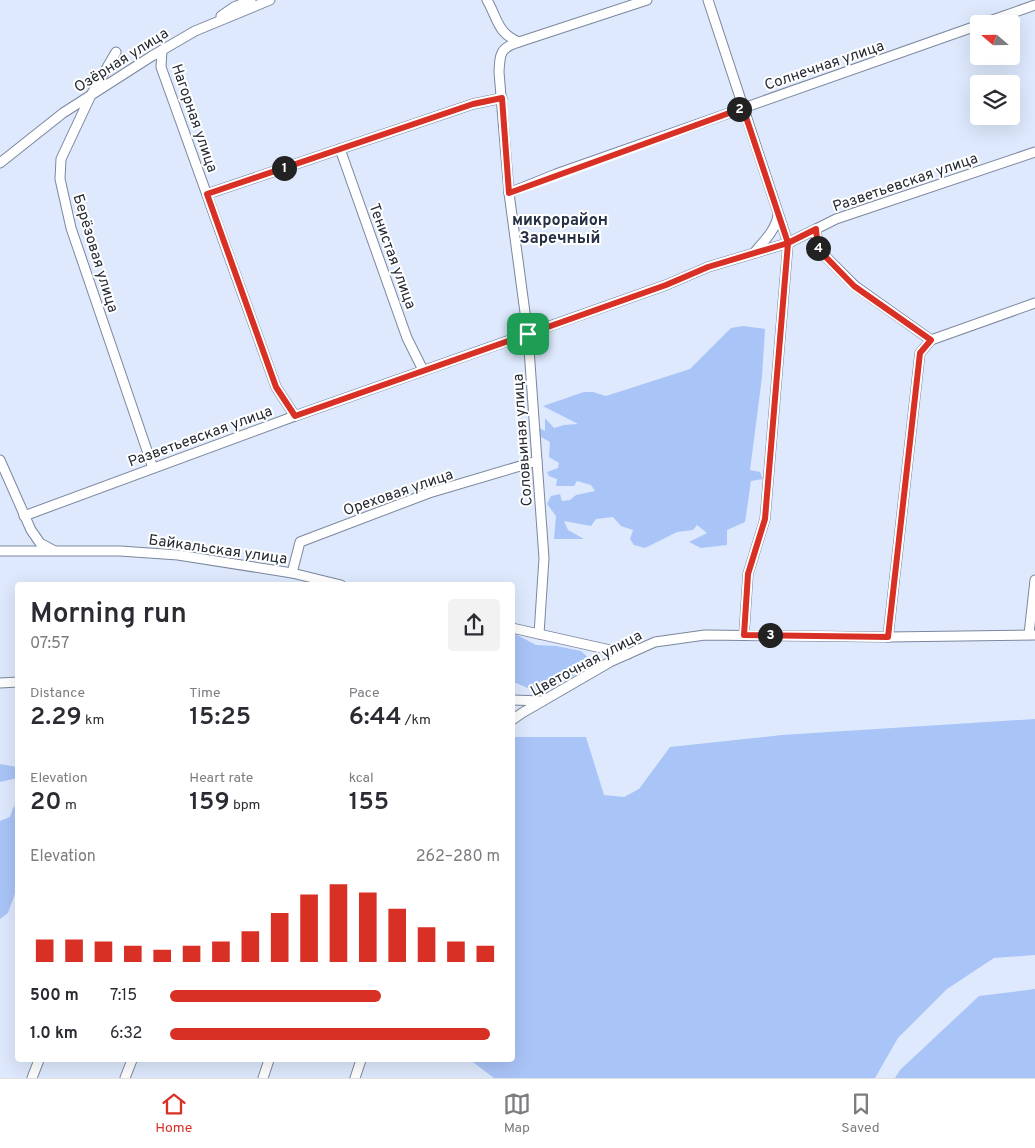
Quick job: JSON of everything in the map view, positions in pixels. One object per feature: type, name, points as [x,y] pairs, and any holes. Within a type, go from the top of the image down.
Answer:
[{"type":"street","points":[[218,21],[222,14],[251,0]]},
{"type":"street","name":"Озёрная улица","points":[[0,163],[63,113],[194,30],[270,0]]},
{"type":"street","points":[[487,0],[503,32],[520,42]]},
{"type":"street","name":"Соловьиная улица","points":[[539,634],[544,558],[528,334],[509,193],[499,72],[500,58],[507,46],[647,0]]},
{"type":"street","points":[[708,0],[788,243],[765,519],[748,574],[744,635]]},
{"type":"street","name":"Солнечная улица","points":[[1006,15],[1035,5]]},
{"type":"street","name":"Солнечная улица","points":[[509,193],[970,28]]},
{"type":"street","name":"Нагорная улица","points":[[162,50],[161,67],[276,387],[295,416]]},
{"type":"street","name":"Берёзовая улица","points":[[116,52],[91,95],[61,159],[60,178],[71,228],[153,468]]},
{"type":"street","points":[[207,194],[473,104],[502,98]]},
{"type":"street","name":"Тенистая улица","points":[[340,149],[407,338],[423,370]]},
{"type":"street","name":"Разветьевская улица","points":[[24,516],[295,416],[666,285],[708,267],[788,243],[836,219],[1035,152]]},
{"type":"street","points":[[754,253],[773,229],[778,215]]},
{"type":"street","points":[[816,229],[818,249],[854,286],[931,340]]},
{"type":"street","points":[[888,637],[920,353],[931,340],[1035,303]]},
{"type":"street","points":[[0,460],[31,530],[40,543],[56,552]]},
{"type":"street","name":"Ореховая улица","points":[[292,573],[300,542],[429,494],[537,461]]},
{"type":"street","name":"Байкальская улица","points":[[0,551],[120,551],[178,555],[292,573],[329,582]]},
{"type":"street","points":[[1032,634],[1035,580]]},
{"type":"street","points":[[515,629],[628,654]]},
{"type":"street","name":"Цветочная улица","points":[[515,718],[610,662],[655,642],[705,635],[888,637],[1032,634]]},
{"type":"street","points":[[0,683],[15,682]]},
{"type":"street","points":[[515,700],[543,701]]},
{"type":"street","points":[[32,1078],[38,1062]]},
{"type":"street","points":[[126,1078],[131,1062]]},
{"type":"street","points":[[263,1078],[269,1062]]},
{"type":"street","points":[[354,1078],[361,1062]]},
{"type":"shaded area","points":[[743,326],[765,329],[762,377],[750,470],[760,472],[763,479],[751,481],[745,522],[727,530],[727,545],[701,548],[689,542],[707,533],[697,525],[693,530],[677,532],[645,548],[634,545],[630,539],[633,530],[621,526],[613,517],[596,519],[591,526],[564,521],[568,530],[584,539],[554,539],[556,516],[547,504],[551,496],[560,494],[562,501],[570,500],[576,495],[595,491],[591,485],[577,481],[574,486],[556,486],[557,479],[549,476],[547,472],[558,468],[559,463],[549,457],[550,442],[541,437],[539,428],[545,431],[545,418],[554,428],[578,424],[543,406],[584,392],[593,392],[606,396],[690,369],[731,328]]},
{"type":"shaded area","points":[[515,634],[536,645],[556,646],[581,651],[595,664],[543,692],[537,692],[516,683]]},
{"type":"shaded area","points":[[1035,719],[1035,955],[994,958],[947,989],[898,1038],[875,1078],[494,1078],[473,1062],[515,1062],[515,737],[586,737],[604,795],[624,797],[639,789],[670,747],[782,735]]},
{"type":"shaded area","points":[[0,764],[15,767],[15,778],[0,782]]},
{"type":"shaded area","points":[[15,806],[15,894],[8,913],[0,919],[0,821],[10,817]]},
{"type":"shaded area","points":[[1035,989],[1035,1078],[895,1078],[900,1070],[979,996]]},
{"type":"district","name":"микрорайон Заречный","points":[[560,228]]},
{"type":"route","points":[[528,334],[295,416],[276,387],[207,194],[473,104],[502,98],[509,193],[556,174],[743,108],[788,243],[765,519],[748,574],[744,635],[888,637],[920,353],[931,340],[854,286],[818,249],[816,229],[788,243],[708,267],[666,285],[528,334]]}]
